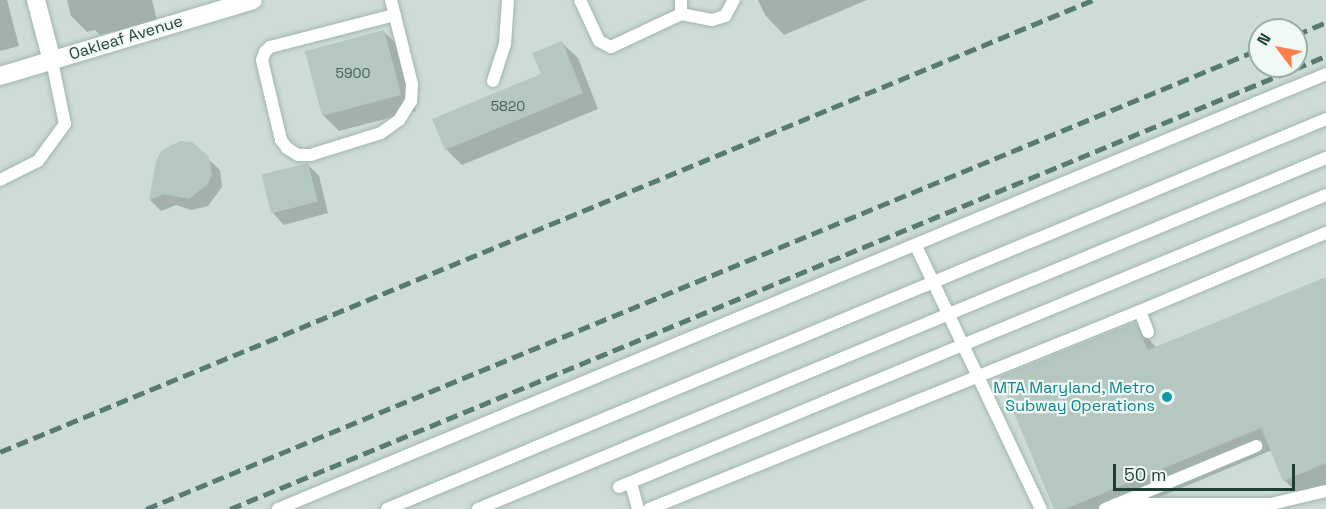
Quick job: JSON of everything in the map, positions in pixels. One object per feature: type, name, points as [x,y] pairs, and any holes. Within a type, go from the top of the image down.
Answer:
[{"type":"street","points":[[36,0],[52,61]]},
{"type":"street","name":"Oakleaf Avenue","points":[[0,75],[253,0]]},
{"type":"lane","points":[[392,0],[412,84],[411,101],[399,120],[381,133],[311,155],[298,155],[286,148],[281,140],[261,60],[265,52],[270,47],[395,15]]},
{"type":"lane","points":[[493,81],[506,44],[508,0]]},
{"type":"lane","points":[[580,0],[599,41],[611,47],[681,14],[712,20],[725,16],[734,0]]},
{"type":"lane","points":[[681,0],[681,14]]},
{"type":"lane","points":[[0,180],[38,161],[65,124],[52,61]]},
{"type":"lane","points":[[278,509],[1326,74]]},
{"type":"lane","points":[[387,509],[1326,119]]},
{"type":"lane","points":[[478,509],[1326,158]]},
{"type":"lane","points":[[638,509],[625,485],[1326,195]]},
{"type":"lane","points":[[649,509],[1140,311],[1326,233]]},
{"type":"lane","points":[[916,246],[1041,509]]},
{"type":"lane","points":[[1140,311],[1148,332]]},
{"type":"lane","points":[[1113,507],[1256,446]]},
{"type":"lane","points":[[1113,507],[1271,504],[1326,491]]},
{"type":"shaded area","points":[[0,0],[1326,0],[1326,509],[0,509]]},
{"type":"building","points":[[384,30],[401,95],[322,116],[305,51]]},
{"type":"building","points":[[562,41],[583,93],[445,150],[432,119],[541,74],[532,53]]},
{"type":"building","points":[[180,141],[192,142],[209,157],[212,175],[208,184],[189,199],[164,194],[149,200],[156,161],[161,151]]},
{"type":"building","points":[[308,163],[318,202],[271,213],[261,175]]},
{"type":"building","name":"MTA Maryland, Metro Subway Operations","points":[[1326,277],[1326,463],[1283,481],[1261,428],[1065,509],[1054,509],[999,377],[1135,322],[1148,350]]},
{"type":"railway","points":[[0,452],[1093,0]]},
{"type":"railway","points":[[1308,30],[1326,22]]},
{"type":"railway","points":[[146,509],[1248,54]]},
{"type":"railway","points":[[230,509],[1326,56]]},
{"type":"place","name":"MTA Maryland, Metro Subway Operations","points":[[1167,397]]}]
